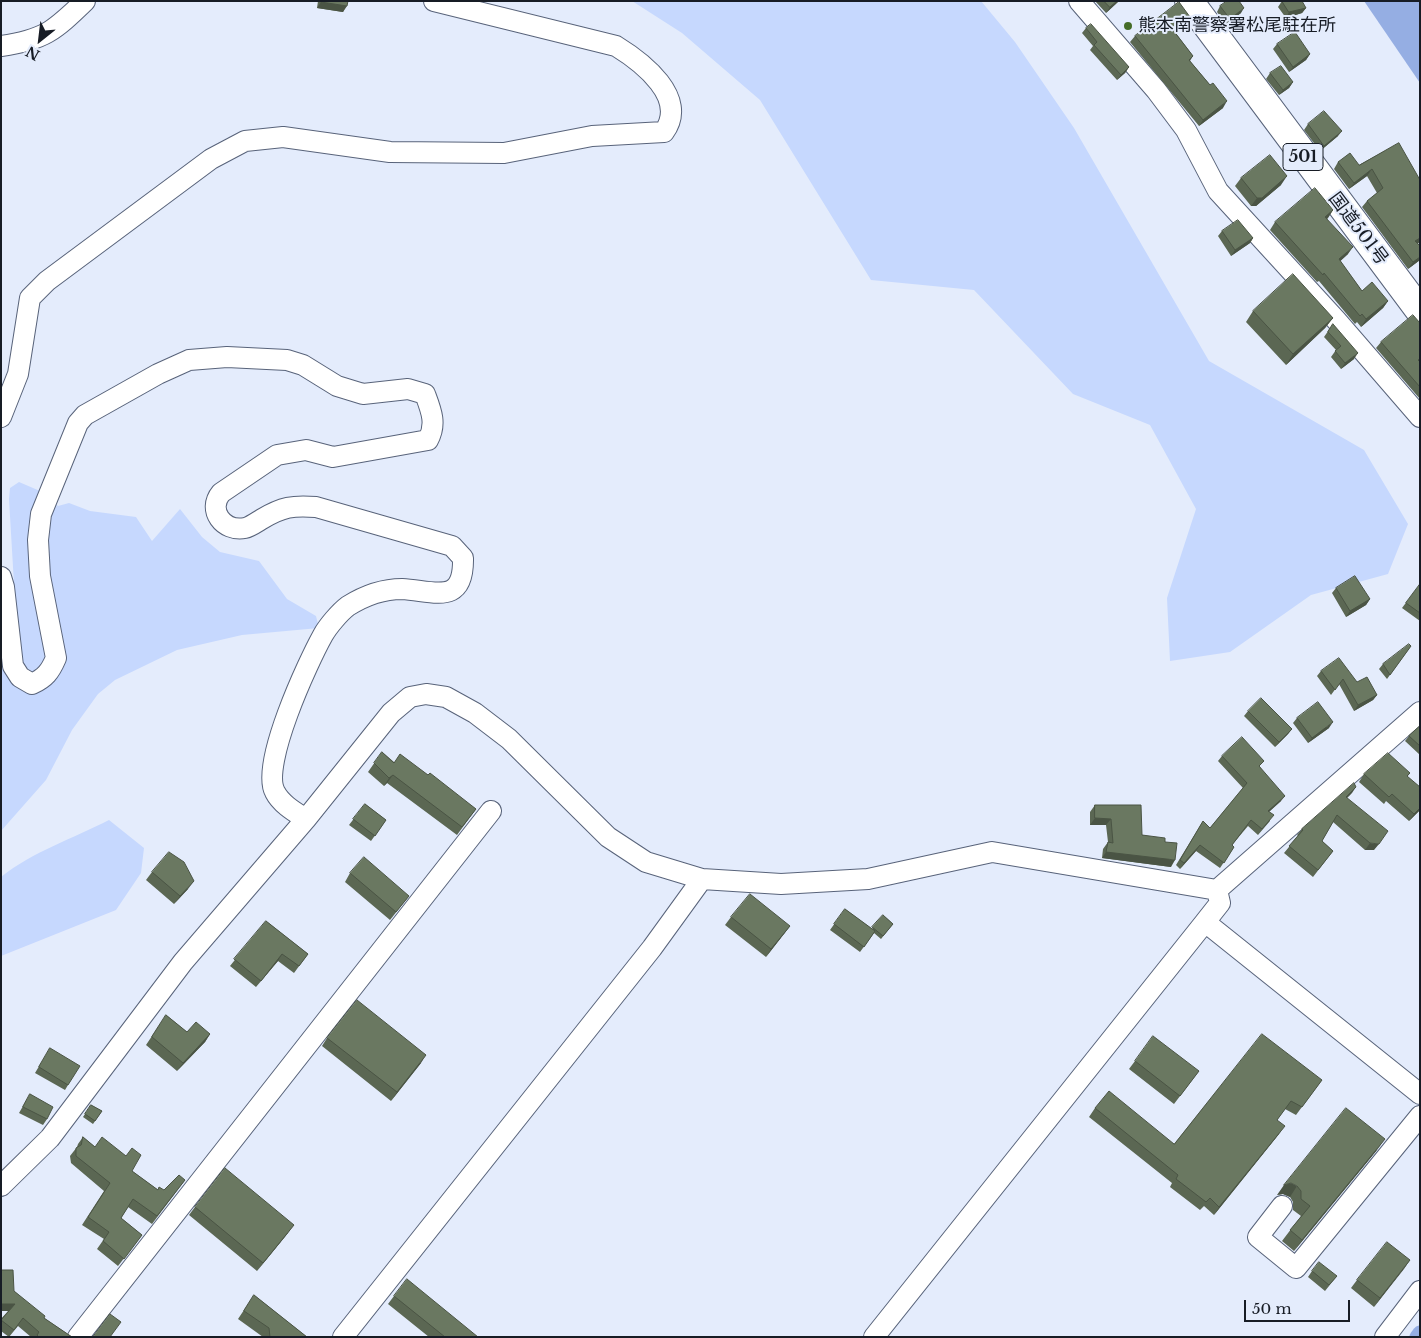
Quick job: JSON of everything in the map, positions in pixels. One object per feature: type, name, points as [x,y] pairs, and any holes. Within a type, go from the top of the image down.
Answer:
[{"type":"highway","name":"国道501号","points":[[1189,1],[1264,105],[1420,311]]},
{"type":"street","points":[[1,46],[30,42],[50,32],[85,1]]},
{"type":"street","points":[[1,417],[18,374],[30,298],[47,281],[210,158],[245,141],[283,137],[390,152],[504,153],[592,136],[664,132],[671,123],[673,114],[662,85],[640,60],[616,46],[434,1]]},
{"type":"street","points":[[1079,1],[1156,90],[1186,130],[1218,191],[1420,417]]},
{"type":"street","points":[[1,577],[4,587],[13,666],[20,677],[32,684],[42,680],[50,671],[56,658],[40,576],[38,540],[41,514],[78,423],[97,406],[189,360],[227,357],[287,360],[303,365],[337,386],[363,394],[408,389],[425,394],[432,412],[433,431],[428,440],[333,457],[306,450],[277,455],[221,493],[216,500],[215,512],[222,523],[236,528],[246,528],[281,508],[316,507],[452,546],[463,558],[463,576],[455,590],[443,594],[400,589],[374,593],[346,608],[324,633],[281,726],[273,766],[274,791],[285,804],[306,819]]},
{"type":"street","points":[[1,1186],[50,1138],[183,962],[306,819],[391,713],[410,697],[426,694],[446,697],[475,713],[509,739],[608,837],[623,849],[646,862],[702,879],[781,884],[868,879],[992,852],[1218,890]]},
{"type":"street","points":[[1218,890],[1420,712]]},
{"type":"street","points":[[78,1337],[491,811]]},
{"type":"street","points":[[343,1337],[652,948],[702,879]]},
{"type":"street","points":[[874,1337],[1205,922],[1220,902],[1218,890]]},
{"type":"street","points":[[1205,922],[1420,1094]]},
{"type":"street","points":[[1282,1206],[1258,1237],[1296,1268],[1420,1116]]},
{"type":"street","points":[[1385,1337],[1420,1291]]},
{"type":"shaded area","points":[[632,1],[981,1],[1015,42],[1074,128],[1209,361],[1364,450],[1408,524],[1388,574],[1311,595],[1230,652],[1170,661],[1167,598],[1196,509],[1150,425],[1073,394],[974,290],[871,280],[760,100],[682,33]]},
{"type":"shaded area","points":[[1364,1],[1420,1],[1420,83]]},
{"type":"shaded area","points":[[19,482],[40,491],[58,506],[69,503],[90,511],[136,517],[152,541],[180,509],[202,537],[220,552],[259,561],[287,599],[316,616],[319,628],[242,635],[177,650],[115,680],[98,694],[72,730],[46,780],[1,831],[1,590],[14,584],[9,499],[10,488]]},
{"type":"shaded area","points":[[109,820],[144,848],[141,873],[116,910],[1,956],[1,877],[40,853]]},
{"type":"building","points":[[321,1],[348,1],[347,6]]},
{"type":"building","points":[[1104,1],[1117,1],[1110,7]]},
{"type":"building","points":[[1227,1],[1239,1],[1244,8],[1230,19],[1220,6]]},
{"type":"building","points":[[1282,1],[1302,1],[1306,8],[1289,12]]},
{"type":"building","points":[[1179,2],[1190,17],[1173,30],[1193,56],[1189,60],[1210,85],[1213,83],[1227,101],[1203,120],[1135,36]]},
{"type":"building","points":[[1091,24],[1129,67],[1121,75],[1094,45],[1097,42],[1086,28]]},
{"type":"building","points":[[1295,32],[1310,54],[1293,67],[1277,44]]},
{"type":"building","points":[[1281,66],[1293,82],[1283,90],[1270,73]]},
{"type":"building","points":[[1324,111],[1342,131],[1324,146],[1308,124]]},
{"type":"building","points":[[1399,143],[1420,180],[1420,238],[1415,241],[1420,246],[1420,257],[1413,262],[1367,201],[1383,188],[1372,169],[1354,183],[1338,162],[1350,153],[1359,165]]},
{"type":"building","points":[[1270,155],[1287,176],[1262,198],[1257,198],[1241,178]]},
{"type":"building","points":[[1315,188],[1333,210],[1325,217],[1353,247],[1339,259],[1362,291],[1372,282],[1388,301],[1366,319],[1362,314],[1360,316],[1324,273],[1323,275],[1275,222]]},
{"type":"building","points":[[1238,220],[1253,238],[1235,250],[1222,231]]},
{"type":"building","points":[[1293,274],[1333,318],[1293,354],[1253,311]]},
{"type":"building","points":[[1413,315],[1420,323],[1420,359],[1418,360],[1420,362],[1420,387],[1381,342]]},
{"type":"building","points":[[1333,324],[1358,353],[1345,363],[1335,351],[1341,346],[1328,332]]},
{"type":"building","points":[[1355,576],[1370,599],[1350,611],[1336,588]]},
{"type":"building","points":[[1420,584],[1420,613],[1406,603]]},
{"type":"building","points":[[1409,644],[1411,646],[1390,675],[1383,664]]},
{"type":"building","points":[[1339,658],[1357,682],[1367,677],[1377,695],[1358,705],[1343,679],[1335,690],[1321,671]]},
{"type":"building","points":[[1261,698],[1292,729],[1279,742],[1248,711]]},
{"type":"building","points":[[1318,702],[1333,722],[1312,738],[1297,718]]},
{"type":"building","points":[[1420,726],[1420,746],[1409,736]]},
{"type":"building","points":[[1242,737],[1264,761],[1259,766],[1285,796],[1268,811],[1274,815],[1262,829],[1251,820],[1232,845],[1234,847],[1224,863],[1200,845],[1184,863],[1180,860],[1203,821],[1210,828],[1247,783],[1222,756]]},
{"type":"building","points":[[382,752],[394,763],[400,754],[428,775],[430,773],[476,809],[462,827],[393,775],[389,778],[374,763]]},
{"type":"building","points":[[1388,753],[1410,773],[1407,776],[1420,787],[1420,808],[1414,814],[1392,794],[1389,797],[1364,774]]},
{"type":"building","points":[[1354,783],[1356,787],[1346,797],[1388,831],[1379,844],[1370,843],[1337,815],[1322,841],[1333,851],[1318,870],[1289,846],[1302,829]]},
{"type":"building","points":[[365,804],[386,820],[375,836],[353,819]]},
{"type":"building","points":[[1095,805],[1141,805],[1142,835],[1165,838],[1165,842],[1177,843],[1175,860],[1106,852],[1108,842],[1113,843],[1111,819],[1095,818]]},
{"type":"building","points":[[169,852],[184,862],[194,881],[180,896],[152,872]]},
{"type":"building","points":[[364,857],[409,896],[396,912],[350,873]]},
{"type":"building","points":[[750,894],[790,926],[771,949],[731,917]]},
{"type":"building","points":[[845,909],[875,931],[864,947],[834,924]]},
{"type":"building","points":[[883,915],[893,924],[883,936],[872,927]]},
{"type":"building","points":[[266,921],[308,954],[299,966],[282,954],[261,981],[234,959]]},
{"type":"building","points":[[357,1000],[426,1055],[397,1092],[327,1038]]},
{"type":"building","points":[[166,1015],[187,1032],[196,1022],[210,1034],[183,1063],[152,1037]]},
{"type":"building","points":[[1262,1034],[1322,1080],[1302,1107],[1291,1101],[1277,1120],[1285,1126],[1219,1207],[1210,1198],[1206,1202],[1176,1179],[1178,1175],[1095,1108],[1109,1091],[1174,1144]]},
{"type":"building","points":[[1153,1036],[1199,1071],[1180,1096],[1135,1061]]},
{"type":"building","points":[[50,1048],[80,1066],[68,1085],[39,1067]]},
{"type":"building","points":[[30,1094],[53,1107],[47,1119],[23,1107]]},
{"type":"building","points":[[91,1105],[102,1111],[95,1121],[85,1114]]},
{"type":"building","points":[[1346,1108],[1385,1139],[1302,1240],[1290,1230],[1310,1206],[1301,1199],[1301,1191],[1297,1186],[1291,1183],[1284,1185]]},
{"type":"building","points":[[83,1137],[95,1147],[102,1137],[126,1156],[132,1148],[141,1155],[132,1171],[158,1190],[159,1187],[164,1190],[179,1175],[185,1180],[157,1216],[133,1199],[121,1218],[142,1235],[124,1259],[103,1241],[109,1232],[88,1217],[110,1183],[76,1156],[76,1148],[81,1145]]},
{"type":"building","points":[[225,1168],[294,1225],[263,1263],[195,1207]]},
{"type":"building","points":[[1387,1242],[1410,1260],[1380,1298],[1357,1280]]},
{"type":"building","points":[[1319,1262],[1337,1276],[1329,1285],[1312,1271]]},
{"type":"building","points":[[1,1270],[13,1270],[14,1291],[45,1316],[44,1318],[72,1337],[39,1337],[37,1335],[39,1332],[23,1318],[14,1330],[1,1320],[15,1304],[1,1304]]},
{"type":"building","points":[[407,1279],[478,1337],[445,1337],[394,1296]]},
{"type":"building","points":[[254,1295],[307,1337],[270,1337],[269,1328],[244,1311]]},
{"type":"building","points":[[110,1314],[121,1322],[110,1337],[93,1337]]},
{"type":"waterway","points":[[1417,1337],[1420,1333]]},
{"type":"place","name":"熊本南警察署松尾駐在所","points":[[1128,26]]}]
